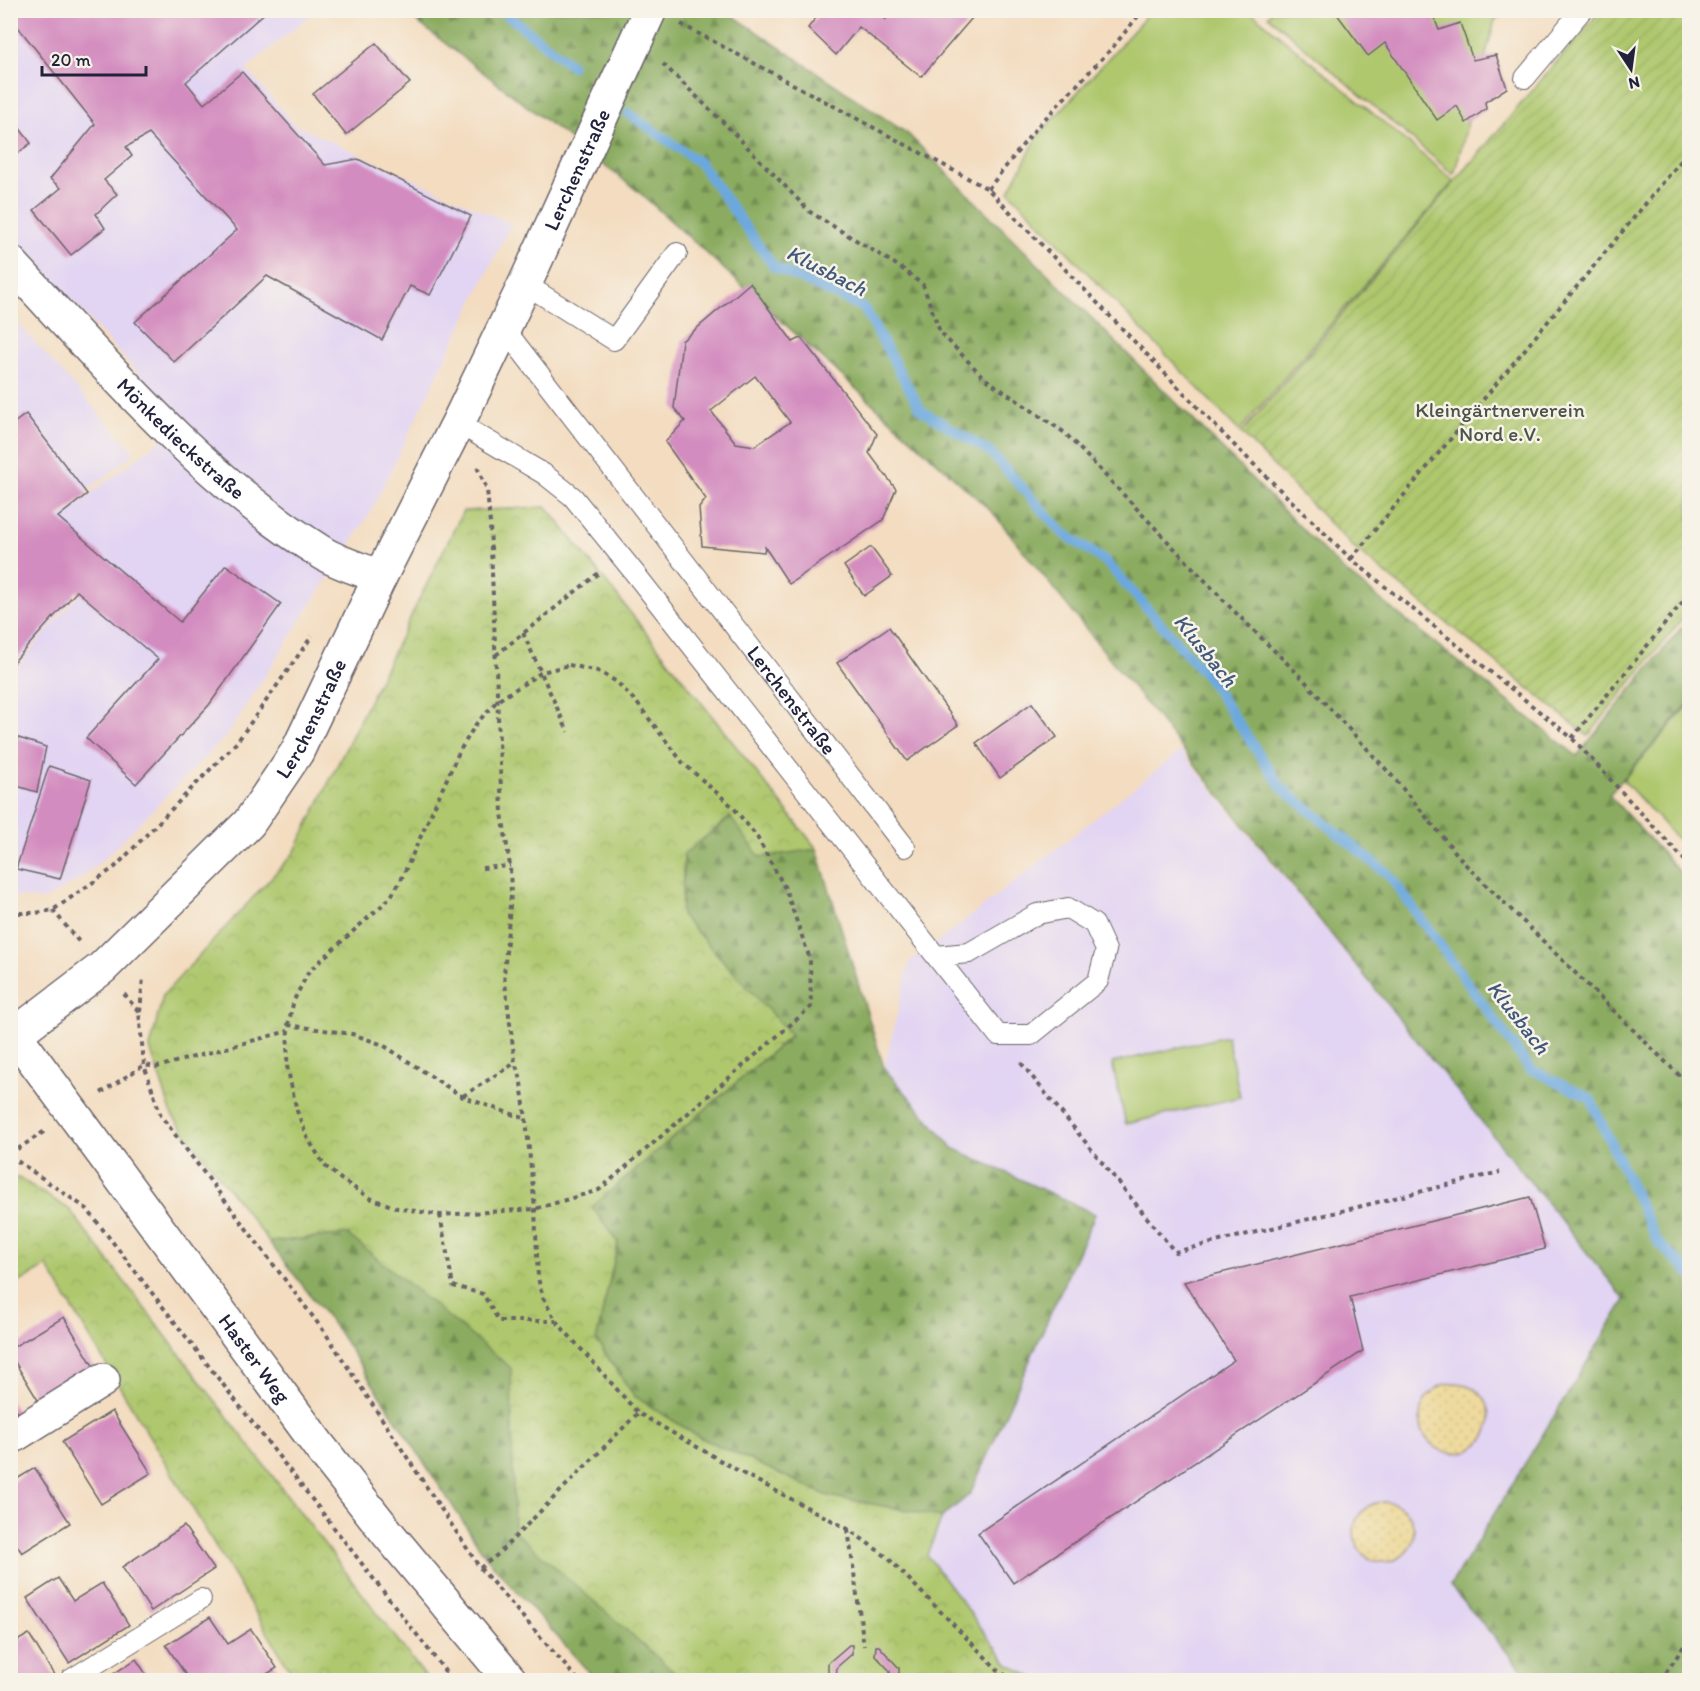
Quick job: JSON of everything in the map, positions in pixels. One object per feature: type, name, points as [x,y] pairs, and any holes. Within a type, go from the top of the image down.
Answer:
[{"type":"street","name":"Lerchenstraße","points":[[12,1034],[102,968],[249,823],[297,752],[380,577],[525,284],[635,42],[664,17]]},
{"type":"street","name":"Mönkedieckstraße","points":[[10,262],[127,390],[227,485],[323,553],[380,577]]},
{"type":"street","name":"Haster Weg","points":[[12,1034],[319,1446],[389,1535],[510,1680]]},
{"type":"street","points":[[10,1438],[103,1380]]},
{"type":"lane","points":[[1525,78],[1582,10]]},
{"type":"lane","points":[[525,284],[614,340],[677,253]]},
{"type":"lane","name":"Lerchenstraße","points":[[503,327],[905,847]]},
{"type":"lane","points":[[458,423],[544,474],[573,497],[998,1035],[1031,1035],[1098,981],[1106,950],[1094,924],[1068,908],[1037,914],[969,952],[936,956]]},
{"type":"lane","points":[[70,1680],[201,1599]]},
{"type":"path","points":[[988,189],[1037,127],[1113,47],[1143,10]]},
{"type":"path","points":[[664,17],[988,189],[1222,432],[1351,559],[1572,738],[1689,866]]},
{"type":"path","points":[[635,42],[669,69],[810,212],[900,267],[922,285],[940,332],[984,378],[1065,433],[1223,599],[1301,677],[1394,778],[1466,865],[1689,1086]]},
{"type":"path","points":[[1351,559],[1689,150]]},
{"type":"path","points":[[458,423],[487,489],[502,813],[510,866],[511,894],[504,975],[515,1063],[520,1076],[526,1119],[535,1209],[538,1278],[543,1298],[556,1321],[638,1413],[742,1473],[848,1529],[887,1557],[998,1670],[1012,1680]]},
{"type":"path","points":[[495,656],[620,555]]},
{"type":"path","points":[[1572,738],[1689,593]]},
{"type":"path","points":[[10,913],[53,910],[115,867],[237,742],[317,628]]},
{"type":"path","points":[[523,633],[568,732]]},
{"type":"path","points":[[569,665],[598,670],[616,682],[637,703],[683,764],[733,807],[757,837],[785,888],[810,958],[811,1007],[599,1190],[535,1209],[440,1215],[397,1208],[370,1198],[325,1166],[308,1139],[297,1111],[287,1066],[288,1025],[294,1000],[309,971],[390,898],[401,880],[459,752],[476,724],[497,701],[542,672],[569,665]]},
{"type":"path","points":[[482,868],[510,866]]},
{"type":"path","points":[[53,910],[86,949]]},
{"type":"path","points":[[118,988],[140,1012],[144,1065],[161,1116],[326,1334],[480,1568],[578,1680]]},
{"type":"path","points":[[288,1025],[352,1034],[383,1045],[463,1096],[526,1119]]},
{"type":"path","points":[[144,1065],[157,1067],[288,1031]]},
{"type":"path","points":[[998,1035],[1175,1252],[1500,1172]]},
{"type":"path","points":[[463,1096],[515,1063]]},
{"type":"path","points":[[10,1156],[87,1209],[452,1680]]},
{"type":"path","points":[[440,1215],[453,1286],[483,1294],[498,1322],[556,1321]]},
{"type":"path","points":[[480,1568],[497,1555],[638,1413]]},
{"type":"path","points":[[848,1529],[864,1646]]},
{"type":"path","points":[[1661,1680],[1689,1637]]},
{"type":"path","points":[[438,1680],[445,1672]]},
{"type":"shaded area","points":[[11,11],[315,11],[246,69],[295,125],[511,224],[370,513],[227,735],[105,858],[79,879],[45,900],[11,896],[11,674],[81,592],[25,544],[183,423],[11,233]]},
{"type":"shaded area","points":[[11,316],[135,453],[17,545],[75,596],[11,671]]},
{"type":"shaded area","points":[[1181,751],[1626,1300],[1450,1586],[1531,1680],[1038,1680],[1008,1664],[927,1555],[942,1517],[971,1494],[1095,1214],[954,1148],[884,1068],[910,961],[944,937]]},
{"type":"green space","points":[[1148,10],[1250,11],[1454,181],[1239,431],[1009,191],[1038,136],[1142,21]]},
{"type":"green space","points":[[1273,10],[1509,11],[1495,20],[1454,175],[1268,16]]},
{"type":"green space","points":[[403,11],[726,11],[908,134],[1342,569],[1577,756],[1689,618],[1689,703],[1609,795],[1689,882],[1689,1680],[1531,1680],[1450,1586],[1625,1300],[993,513],[639,192]]},
{"type":"green space","name":"Kleingärtnerverein Nord e.V.","points":[[1600,11],[1689,11],[1689,610],[1588,736],[1356,550],[1241,433]]},
{"type":"green space","points":[[547,507],[817,849],[760,857],[730,817],[684,854],[681,915],[791,1035],[592,1207],[618,1243],[596,1340],[634,1396],[699,1437],[828,1496],[942,1517],[927,1555],[1008,1664],[1038,1680],[683,1680],[514,1531],[511,1368],[347,1234],[269,1242],[172,1115],[150,1048],[163,995],[294,853],[463,511]]},
{"type":"green space","points":[[1689,705],[1689,852],[1623,780]]},
{"type":"green space","points":[[731,817],[760,857],[817,849],[884,1068],[953,1148],[1095,1214],[970,1494],[942,1517],[828,1496],[699,1437],[634,1396],[596,1340],[618,1243],[591,1207],[791,1036],[681,915],[684,854]]},
{"type":"green space","points":[[1227,1036],[1240,1097],[1126,1124],[1112,1063]]},
{"type":"green space","points":[[11,1178],[19,1178],[69,1209],[428,1680],[296,1680],[47,1266],[11,1287]]},
{"type":"green space","points":[[348,1234],[511,1368],[684,1680],[596,1680],[486,1557],[338,1331],[269,1242]]},
{"type":"sand","points":[[1455,1383],[1468,1386],[1480,1393],[1487,1405],[1490,1418],[1487,1431],[1480,1443],[1468,1450],[1455,1453],[1442,1450],[1430,1443],[1423,1431],[1420,1418],[1423,1405],[1430,1393],[1442,1386]]},
{"type":"sand","points":[[1378,1502],[1390,1502],[1401,1507],[1409,1515],[1414,1532],[1412,1544],[1401,1557],[1390,1562],[1378,1562],[1367,1557],[1359,1549],[1354,1538],[1354,1526],[1359,1515],[1367,1507]]},
{"type":"building","points":[[10,10],[268,10],[186,82],[204,104],[242,72],[325,165],[358,159],[471,216],[430,295],[410,286],[382,340],[267,276],[174,362],[135,322],[237,230],[149,134],[126,147],[132,156],[104,180],[117,194],[96,214],[105,228],[71,255],[34,210],[61,188],[50,179],[95,124],[10,17]]},
{"type":"building","points":[[822,10],[892,10],[885,20],[893,10],[979,10],[921,77],[859,27],[836,55],[808,28]]},
{"type":"building","points":[[1334,10],[1431,10],[1439,30],[1460,23],[1473,60],[1496,55],[1507,88],[1485,102],[1486,109],[1466,123],[1457,106],[1437,120],[1385,43],[1368,56]]},
{"type":"building","points":[[376,43],[410,83],[346,135],[313,94]]},
{"type":"building","points":[[10,116],[31,143],[10,159]]},
{"type":"building","points":[[750,283],[793,342],[801,338],[877,434],[869,453],[896,489],[883,520],[789,584],[765,547],[764,552],[702,546],[699,508],[706,499],[665,442],[685,421],[674,408],[682,341]],"holes":[[[755,376],[790,422],[755,446],[736,443],[711,411]]]},
{"type":"building","points":[[26,414],[87,494],[58,517],[180,622],[226,565],[281,604],[209,705],[136,784],[86,738],[158,659],[77,591],[10,666],[10,426]]},
{"type":"building","points":[[871,547],[892,576],[864,596],[844,566]]},
{"type":"building","points":[[889,627],[958,725],[907,761],[837,663]]},
{"type":"building","points":[[1032,703],[1057,737],[1000,778],[976,743]]},
{"type":"building","points":[[10,733],[46,747],[37,792],[10,784]]},
{"type":"building","points":[[49,766],[91,780],[60,879],[16,869]]},
{"type":"building","points":[[1530,1197],[1545,1249],[1350,1297],[1363,1351],[1013,1583],[978,1533],[1234,1360],[1184,1282]]},
{"type":"building","points":[[64,1317],[98,1374],[42,1407],[10,1354],[10,1349]]},
{"type":"building","points":[[10,1401],[22,1420],[10,1427]]},
{"type":"building","points":[[112,1411],[151,1473],[101,1504],[62,1442]]},
{"type":"building","points":[[35,1468],[70,1523],[22,1553],[10,1535],[10,1483]]},
{"type":"building","points":[[184,1526],[214,1569],[151,1611],[122,1567]]},
{"type":"building","points":[[58,1578],[73,1601],[102,1583],[129,1625],[69,1663],[27,1598]]},
{"type":"building","points":[[210,1617],[228,1644],[251,1629],[277,1668],[257,1680],[189,1680],[166,1645]]},
{"type":"building","points":[[29,1634],[56,1678],[52,1680],[10,1680],[10,1645]]},
{"type":"building","points":[[852,1645],[852,1654],[837,1667],[836,1680],[828,1680],[828,1663]]},
{"type":"building","points":[[876,1646],[879,1646],[899,1668],[899,1680],[890,1680],[890,1671],[875,1655]]},
{"type":"building","points":[[136,1659],[150,1680],[104,1680]]},
{"type":"waterway","name":"Klusbach","points":[[501,10],[572,66]]},
{"type":"waterway","name":"Klusbach","points":[[628,113],[700,163],[774,267],[864,308],[921,410],[990,452],[1062,532],[1106,562],[1206,675],[1282,788],[1389,875],[1530,1069],[1590,1098],[1657,1241],[1690,1274]]}]
